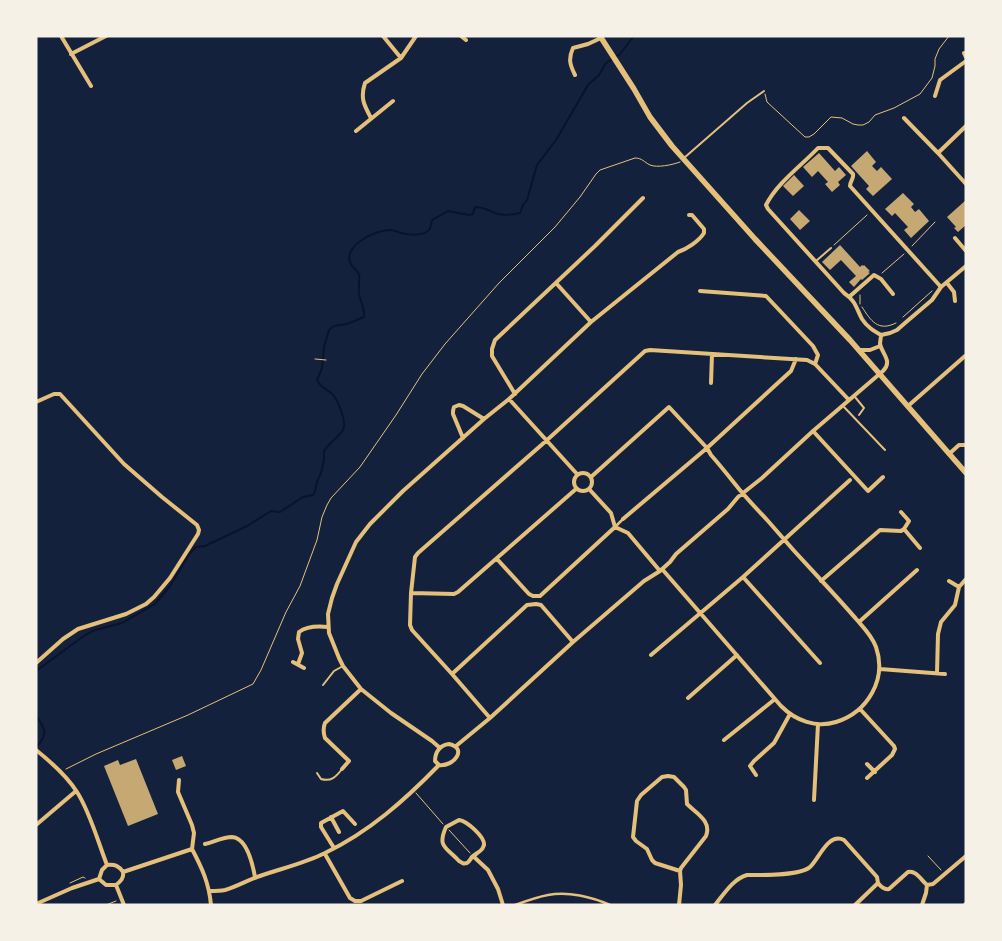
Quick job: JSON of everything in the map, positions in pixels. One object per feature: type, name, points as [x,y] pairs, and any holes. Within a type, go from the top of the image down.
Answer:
[{"type":"main road","points":[[600,37],[650,117],[682,160],[859,350],[966,473]]},
{"type":"street","points":[[62,36],[71,54],[92,86]]},
{"type":"street","points":[[71,54],[106,36]]},
{"type":"street","points":[[383,36],[399,59]]},
{"type":"street","points":[[371,118],[362,97],[365,82],[399,59],[416,36]]},
{"type":"street","points":[[461,36],[466,40]]},
{"type":"street","points":[[575,75],[570,64],[573,48],[588,44],[600,37]]},
{"type":"street","points":[[935,96],[940,80],[965,57]]},
{"type":"street","points":[[356,130],[393,101]]},
{"type":"street","points":[[904,118],[966,184]]},
{"type":"street","points":[[938,153],[966,126]]},
{"type":"street","points":[[942,287],[850,186],[853,174],[828,148],[818,148],[782,182],[766,205],[844,293],[850,297],[862,320],[881,335],[897,330],[906,323],[966,266]]},
{"type":"street","points":[[515,394],[492,356],[493,344],[499,336],[644,198]]},
{"type":"street","points":[[867,215],[873,211]]},
{"type":"street","points":[[440,748],[361,689],[343,666],[328,627],[328,614],[341,573],[356,542],[370,524],[403,491],[515,394],[591,322],[678,252],[695,243],[703,235],[704,229],[690,215]]},
{"type":"street","points":[[955,238],[966,250]]},
{"type":"street","points":[[850,297],[874,275],[893,294]]},
{"type":"street","points":[[556,283],[591,322]]},
{"type":"street","points":[[947,283],[954,292],[955,301]]},
{"type":"street","points":[[700,291],[766,296],[813,346],[818,355],[815,364]]},
{"type":"street","points":[[456,746],[644,581],[661,570],[676,554],[879,374],[887,366],[886,358],[880,346],[881,335]]},
{"type":"street","points":[[859,350],[870,350],[880,346]]},
{"type":"street","points":[[490,718],[412,630],[410,625],[414,560],[418,553],[645,351],[807,360],[815,364],[849,400]]},
{"type":"street","points":[[711,383],[712,354]]},
{"type":"street","points":[[908,406],[965,356]]},
{"type":"street","points":[[497,559],[529,594],[540,596],[791,371],[796,359]]},
{"type":"street","points":[[36,402],[54,394],[60,394],[124,464],[197,525],[199,530],[170,578],[154,597],[126,614],[78,629],[63,639],[36,663]]},
{"type":"street","points":[[509,399],[577,474]]},
{"type":"street","points":[[463,438],[453,414],[454,407],[463,406],[484,419]]},
{"type":"street","points":[[589,489],[611,513],[616,526],[628,534],[790,714],[806,722],[829,723],[844,719],[866,703],[873,693],[880,669],[878,654],[867,632],[669,407],[591,478]]},
{"type":"street","points":[[813,431],[872,495]]},
{"type":"street","points":[[949,454],[959,446],[966,445]]},
{"type":"street","points":[[586,473],[591,478],[592,484],[584,492],[576,489],[573,483],[577,474],[586,473]]},
{"type":"street","points":[[868,491],[883,477]]},
{"type":"street","points":[[651,655],[742,578],[850,480]]},
{"type":"street","points":[[411,593],[454,594],[458,592],[576,489]]},
{"type":"street","points":[[822,581],[880,530],[901,531],[904,529],[910,521],[901,512]]},
{"type":"street","points":[[904,529],[920,548]]},
{"type":"street","points":[[859,622],[917,570]]},
{"type":"street","points":[[742,578],[820,663]]},
{"type":"street","points":[[937,673],[938,634],[941,622],[956,603],[959,587],[966,579]]},
{"type":"street","points":[[949,580],[959,587]]},
{"type":"street","points":[[452,674],[527,605],[541,605],[573,642]]},
{"type":"street","points":[[298,664],[302,653],[298,639],[299,632],[304,628],[328,627]]},
{"type":"street","points":[[688,698],[737,655]]},
{"type":"street","points":[[293,662],[304,668]]},
{"type":"street","points":[[880,669],[945,674]]},
{"type":"street","points":[[342,769],[349,761],[325,738],[323,733],[324,726],[361,689]]},
{"type":"street","points":[[724,740],[775,699]]},
{"type":"street","points":[[860,709],[895,749],[892,755],[867,778]]},
{"type":"street","points":[[756,775],[750,766],[774,742],[790,714]]},
{"type":"street","points":[[814,800],[818,724]]},
{"type":"street","points":[[448,744],[456,746],[458,754],[453,762],[445,766],[439,765],[435,761],[440,748],[448,744]]},
{"type":"street","points":[[37,751],[61,772],[76,791],[107,865]]},
{"type":"street","points":[[866,764],[874,772]]},
{"type":"street","points":[[210,891],[223,890],[255,877],[325,854],[373,824],[414,790],[439,765]]},
{"type":"street","points":[[679,905],[680,871],[706,836],[707,828],[698,813],[687,804],[684,787],[674,778],[666,776],[659,779],[639,797],[636,803],[633,837],[636,842],[647,849],[655,863],[680,871]]},
{"type":"street","points":[[179,780],[178,792],[194,833],[192,849],[207,882],[211,905]]},
{"type":"street","points":[[36,825],[76,791]]},
{"type":"street","points":[[334,848],[320,826],[323,821],[343,811],[355,824]]},
{"type":"street","points":[[331,817],[338,832]]},
{"type":"street","points":[[459,820],[463,820],[482,838],[484,845],[473,856],[468,862],[462,863],[443,844],[442,838],[446,827],[459,820]]},
{"type":"street","points":[[205,844],[230,837],[237,838],[244,844],[255,877]]},
{"type":"street","points":[[715,905],[733,884],[747,875],[797,873],[810,867],[830,842],[838,837],[844,840],[877,877],[878,883],[882,888],[889,889],[911,871],[927,885]]},
{"type":"street","points":[[123,872],[192,849]]},
{"type":"street","points":[[325,854],[350,898],[355,901],[361,901],[402,881]]},
{"type":"street","points":[[473,856],[488,870],[498,889],[503,905]]},
{"type":"street","points":[[927,885],[933,884],[966,856]]},
{"type":"street","points":[[107,865],[120,867],[124,875],[122,880],[116,885],[106,885],[100,879],[102,870],[107,865]]},
{"type":"street","points":[[36,904],[64,891],[100,879]]},
{"type":"street","points":[[855,905],[878,883]]},
{"type":"street","points":[[116,885],[124,905]]},
{"type":"street","points":[[922,905],[927,885]]},
{"type":"street","points":[[515,905],[541,896],[557,894],[587,898],[610,905]]},
{"type":"lane","points":[[682,160],[764,91]]},
{"type":"lane","points":[[815,261],[831,248]]},
{"type":"lane","points":[[854,396],[864,408],[859,415]]},
{"type":"lane","points":[[843,405],[885,450]]},
{"type":"lane","points":[[323,685],[334,671],[343,666]]},
{"type":"lane","points":[[317,774],[320,779],[329,780],[335,778],[342,769]]},
{"type":"path","points":[[764,91],[767,102],[805,136],[809,137],[814,134],[831,117],[842,118],[853,124],[863,125],[869,122],[875,115],[894,108],[922,92],[932,78],[935,58],[949,36]]},
{"type":"path","points":[[61,772],[96,754],[188,716],[254,684],[286,612],[300,586],[317,540],[327,504],[360,467],[422,374],[445,344],[504,278],[555,227],[600,170],[635,158],[641,158],[654,166],[682,160]]},
{"type":"path","points":[[831,248],[867,215]]},
{"type":"path","points":[[878,277],[935,222]]},
{"type":"path","points":[[902,318],[934,288]]},
{"type":"path","points":[[858,293],[861,297],[860,303],[871,320],[879,325],[888,326],[897,323]]},
{"type":"path","points":[[315,359],[326,360]]},
{"type":"path","points":[[928,856],[945,874]]},
{"type":"path","points":[[106,905],[117,901]]},
{"type":"building","points":[[867,151],[876,162],[872,166],[877,171],[881,167],[892,179],[873,196],[866,189],[869,186],[851,166]]},
{"type":"building","points":[[819,153],[835,171],[839,167],[846,175],[838,182],[840,185],[832,192],[825,184],[828,182],[818,171],[812,177],[803,167]]},
{"type":"building","points":[[794,175],[804,186],[793,196],[783,186]]},
{"type":"building","points":[[903,193],[914,204],[911,207],[915,212],[919,209],[929,221],[911,238],[904,230],[908,227],[895,213],[892,216],[885,209]]},
{"type":"building","points":[[966,200],[966,225],[958,232],[947,217]]},
{"type":"building","points":[[799,210],[810,221],[800,230],[790,219]]},
{"type":"building","points":[[840,245],[860,267],[864,265],[870,271],[854,287],[849,282],[856,276],[841,260],[830,270],[822,262]]},
{"type":"building","points":[[182,756],[186,766],[176,770],[172,760]]},
{"type":"building","points":[[136,759],[158,814],[128,826],[104,766],[118,760],[120,765]]},
{"type":"waterway","points":[[36,671],[85,635],[95,630],[122,623],[155,604],[170,586],[190,553],[196,547],[205,546],[247,526],[271,511],[280,512],[303,497],[313,495],[321,473],[324,451],[341,433],[344,427],[342,413],[336,399],[317,380],[322,368],[324,347],[329,330],[334,326],[347,324],[364,317],[359,294],[359,275],[352,266],[349,257],[352,250],[365,238],[384,231],[392,230],[411,235],[425,233],[430,229],[432,220],[448,211],[469,215],[473,214],[475,207],[501,215],[520,213],[527,200],[537,165],[556,140],[588,85],[599,75],[606,63],[620,54],[634,36]]},
{"type":"waterway","points":[[36,716],[44,728],[44,735],[36,747]]}]
